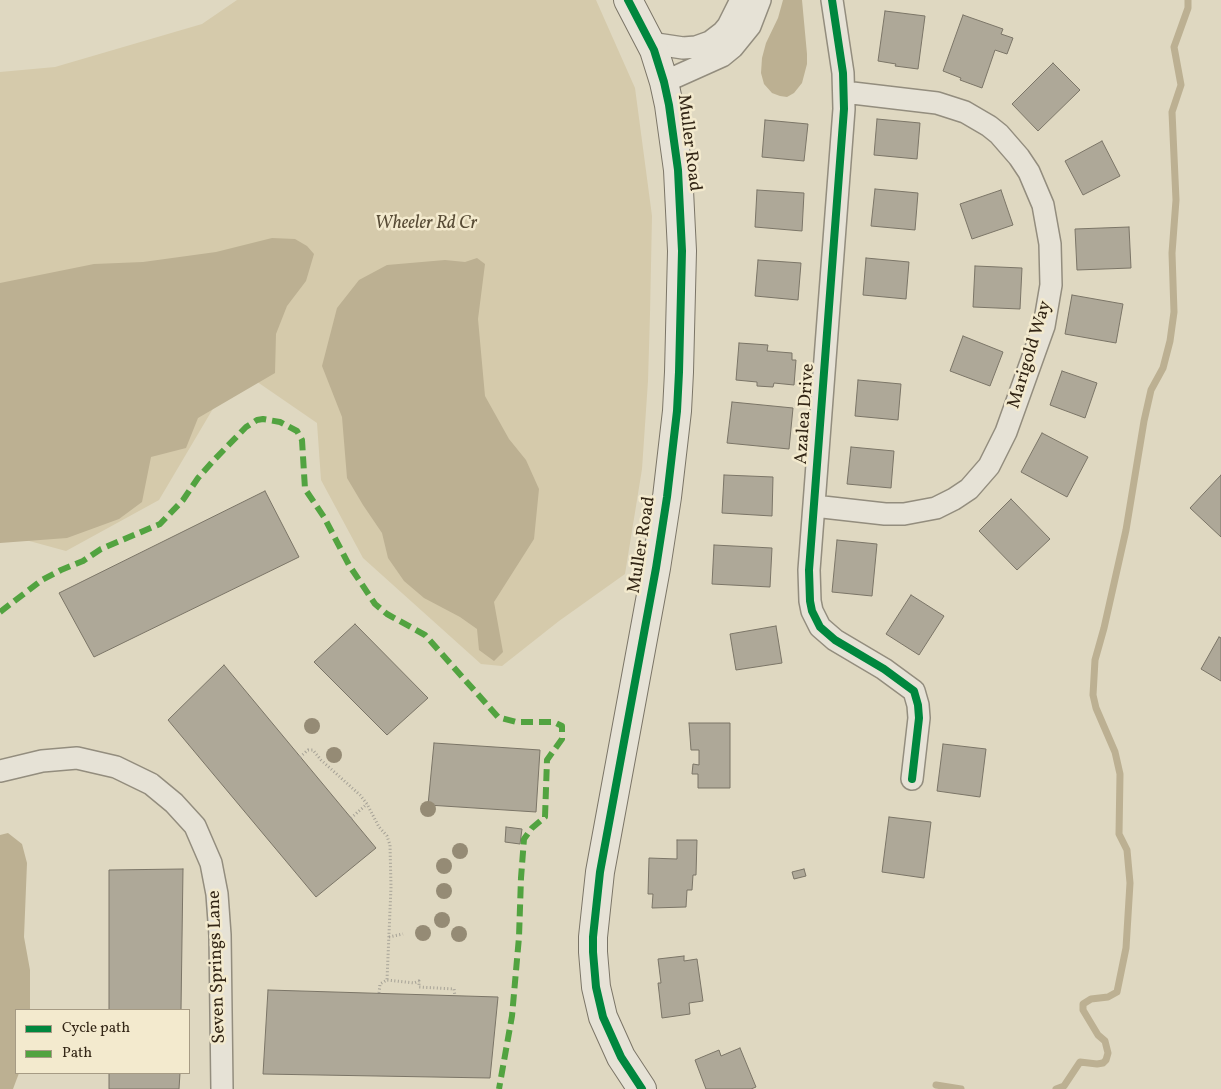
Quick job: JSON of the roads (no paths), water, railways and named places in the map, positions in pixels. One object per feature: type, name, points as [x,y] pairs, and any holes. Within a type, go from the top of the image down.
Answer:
[{"type":"street","name":"Muller Road","points":[[628,0],[650,43],[664,82],[676,144],[682,251],[681,335],[677,411],[667,497],[656,568],[600,872],[593,944],[596,987],[603,1017],[621,1057],[642,1089]]},
{"type":"street","points":[[650,43],[689,48],[710,42],[728,26],[741,0]]},
{"type":"street","points":[[664,82],[722,56],[734,47],[750,26],[760,0]]},
{"type":"street","name":"Azalea Drive","points":[[832,0],[844,92],[809,570],[809,592],[812,611],[820,626],[835,640],[884,669],[914,691],[919,718],[912,779]]},
{"type":"street","name":"Marigold Way","points":[[814,506],[885,514],[904,514],[936,508],[969,489],[989,466],[1003,438],[1041,333],[1051,285],[1050,244],[1043,205],[1029,172],[1019,156],[999,134],[971,115],[937,103],[844,92]]},
{"type":"street","name":"Seven Springs Lane","points":[[0,771],[42,761],[77,758],[116,767],[150,784],[174,804],[195,826],[211,863],[217,894],[220,934],[222,1089]]},
{"type":"waterway","points":[[1056,1089],[1064,1086],[1080,1062],[1097,1064],[1103,1063],[1106,1060],[1108,1053],[1105,1041],[1098,1035],[1083,1010],[1083,1004],[1091,999],[1108,997],[1117,992],[1126,948],[1130,883],[1127,850],[1119,834],[1120,774],[1115,752],[1096,708],[1093,695],[1095,660],[1126,530],[1151,390],[1163,368],[1170,341],[1174,312],[1172,253],[1176,200],[1172,112],[1181,85],[1174,47],[1188,8],[1188,0]]},
{"type":"waterway","points":[[936,1085],[961,1089]]},
{"type":"park label","name":"Wheeler Rd Cr","points":[[426,225]]}]
